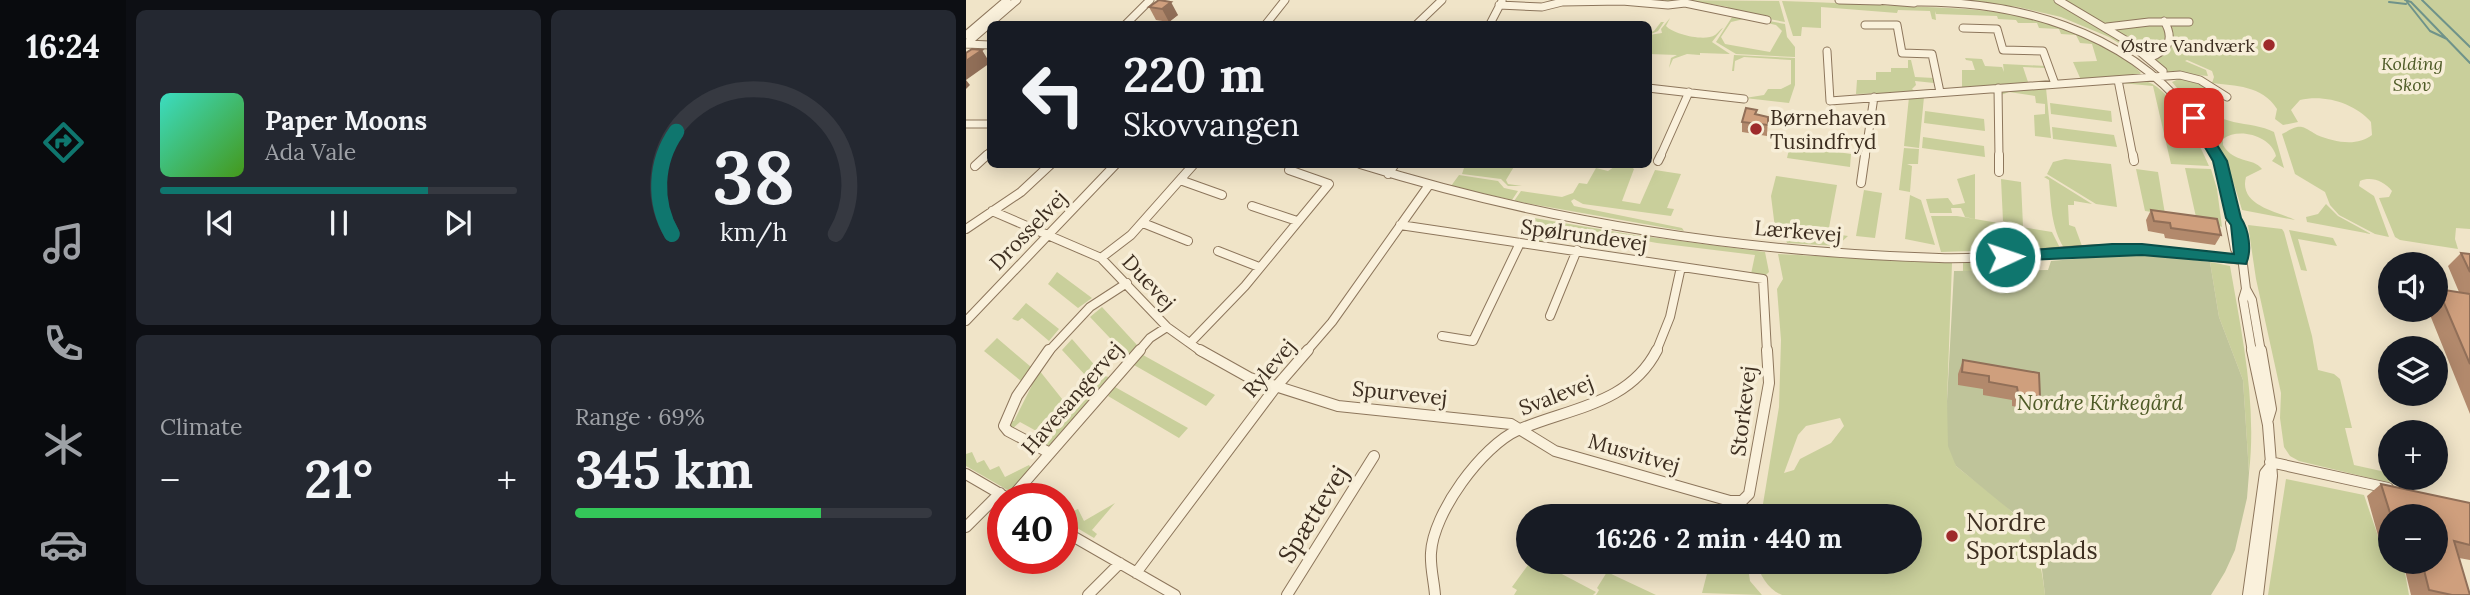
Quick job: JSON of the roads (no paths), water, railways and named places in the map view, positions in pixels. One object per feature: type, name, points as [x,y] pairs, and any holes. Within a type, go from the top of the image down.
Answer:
[{"type":"street","points":[[966,35],[1007,0]]},
{"type":"street","points":[[993,21],[1017,0]]},
{"type":"street","points":[[1129,21],[1150,0]]},
{"type":"street","points":[[1268,21],[1285,0]]},
{"type":"street","points":[[1420,21],[1441,0]]},
{"type":"street","points":[[1839,0],[1979,5],[2020,10],[2078,27],[2124,51],[2166,88],[2220,168],[2240,235],[2246,289],[2252,300],[2271,409],[2268,419],[2272,476],[2258,595]]},
{"type":"street","points":[[2058,0],[2107,27],[2163,71]]},
{"type":"street","points":[[2068,5],[2080,0]]},
{"type":"street","points":[[1492,21],[1501,3],[1542,7],[1562,2],[1622,1],[1668,5],[1685,3],[1767,20]]},
{"type":"street","points":[[2149,58],[2164,51],[2171,42],[2171,32],[2164,22]]},
{"type":"street","points":[[2107,27],[2189,22]]},
{"type":"street","points":[[1865,24],[1897,25],[1902,53],[1933,54],[1940,92]]},
{"type":"street","points":[[966,44],[987,26]]},
{"type":"street","points":[[1963,28],[1997,29],[2003,50],[2043,51],[2055,84]]},
{"type":"street","points":[[966,44],[987,45]]},
{"type":"street","points":[[1826,51],[1830,101],[2180,75],[2193,78],[2227,97]]},
{"type":"street","points":[[2118,80],[2134,161]]},
{"type":"street","points":[[1652,88],[1744,99]]},
{"type":"street","points":[[1998,88],[2000,172]]},
{"type":"street","points":[[1658,161],[1689,92]]},
{"type":"street","points":[[1861,183],[1874,97]]},
{"type":"street","points":[[966,124],[987,124]]},
{"type":"street","points":[[975,166],[987,155]]},
{"type":"street","points":[[966,229],[1021,192],[1047,168]]},
{"type":"street","name":"Drosselvej","points":[[966,321],[1112,168]]},
{"type":"street","points":[[1101,258],[1143,223],[1190,168]]},
{"type":"street","name":"Lærkevej","points":[[1371,168],[1537,211],[1632,229],[1801,250],[1958,258],[2142,249],[2241,258]]},
{"type":"street","points":[[1388,174],[1392,168]]},
{"type":"street","points":[[1190,343],[1216,320],[1329,184],[1289,170]]},
{"type":"street","points":[[1180,180],[1222,195]]},
{"type":"street","name":"Rylevej","points":[[1136,573],[1275,388],[1332,322],[1429,185]]},
{"type":"street","points":[[1252,206],[1297,221]]},
{"type":"street","name":"Duevej","points":[[992,211],[1101,258],[1167,327],[1233,370],[1275,388]]},
{"type":"street","points":[[1143,223],[1188,241]]},
{"type":"street","name":"Spølrundevej","points":[[1399,225],[1763,279]]},
{"type":"street","points":[[1443,336],[1474,341],[1520,243]]},
{"type":"street","points":[[1550,316],[1577,250]]},
{"type":"street","points":[[1218,251],[1259,267]]},
{"type":"street","name":"Svalevej","points":[[1435,595],[1431,550],[1441,513],[1464,480],[1510,434],[1523,427],[1601,401],[1634,378],[1647,365],[1666,335],[1681,267]]},
{"type":"street","name":"Storkevej","points":[[1742,501],[1749,494],[1754,477],[1769,383],[1763,279]]},
{"type":"street","points":[[1049,453],[1008,431],[1004,426],[1011,403],[1023,384],[1082,314],[1127,283]]},
{"type":"street","name":"Havesangervej","points":[[1020,483],[1150,338],[1167,327]]},
{"type":"street","name":"Spurvevej","points":[[1275,388],[1338,406],[1523,427]]},
{"type":"street","name":"Musvitvej","points":[[1523,427],[1533,440],[1555,451],[1730,501],[1742,501]]},
{"type":"street","name":"Spættevej","points":[[1287,595],[1374,456]]},
{"type":"street","points":[[2270,465],[2404,491]]},
{"type":"street","points":[[2248,595],[2265,473],[2270,465]]},
{"type":"street","points":[[966,474],[987,486]]},
{"type":"street","name":"Havesangervej","points":[[966,527],[987,511]]},
{"type":"street","points":[[1078,539],[1175,595]]},
{"type":"street","points":[[1088,595],[1120,563]]},
{"type":"waterway","points":[[2405,0],[2411,2],[2447,39]]},
{"type":"waterway","points":[[2422,0],[2470,47]]},
{"type":"waterway","points":[[2389,2],[2406,4]]},
{"type":"waterway","points":[[2407,2],[2430,31],[2447,39]]},
{"type":"waterway","points":[[2447,39],[2470,63]]},
{"type":"place","name":"Østre Vandværk","points":[[2269,45]]},
{"type":"place","name":"Børnehaven Tusindfryd","points":[[1756,129]]},
{"type":"place","name":"Nordre Sportsplads","points":[[1952,536]]},
{"type":"park label","name":"Kolding Skov","points":[[2412,73]]},
{"type":"park label","name":"Nordre Kirkegård","points":[[2100,402]]}]
